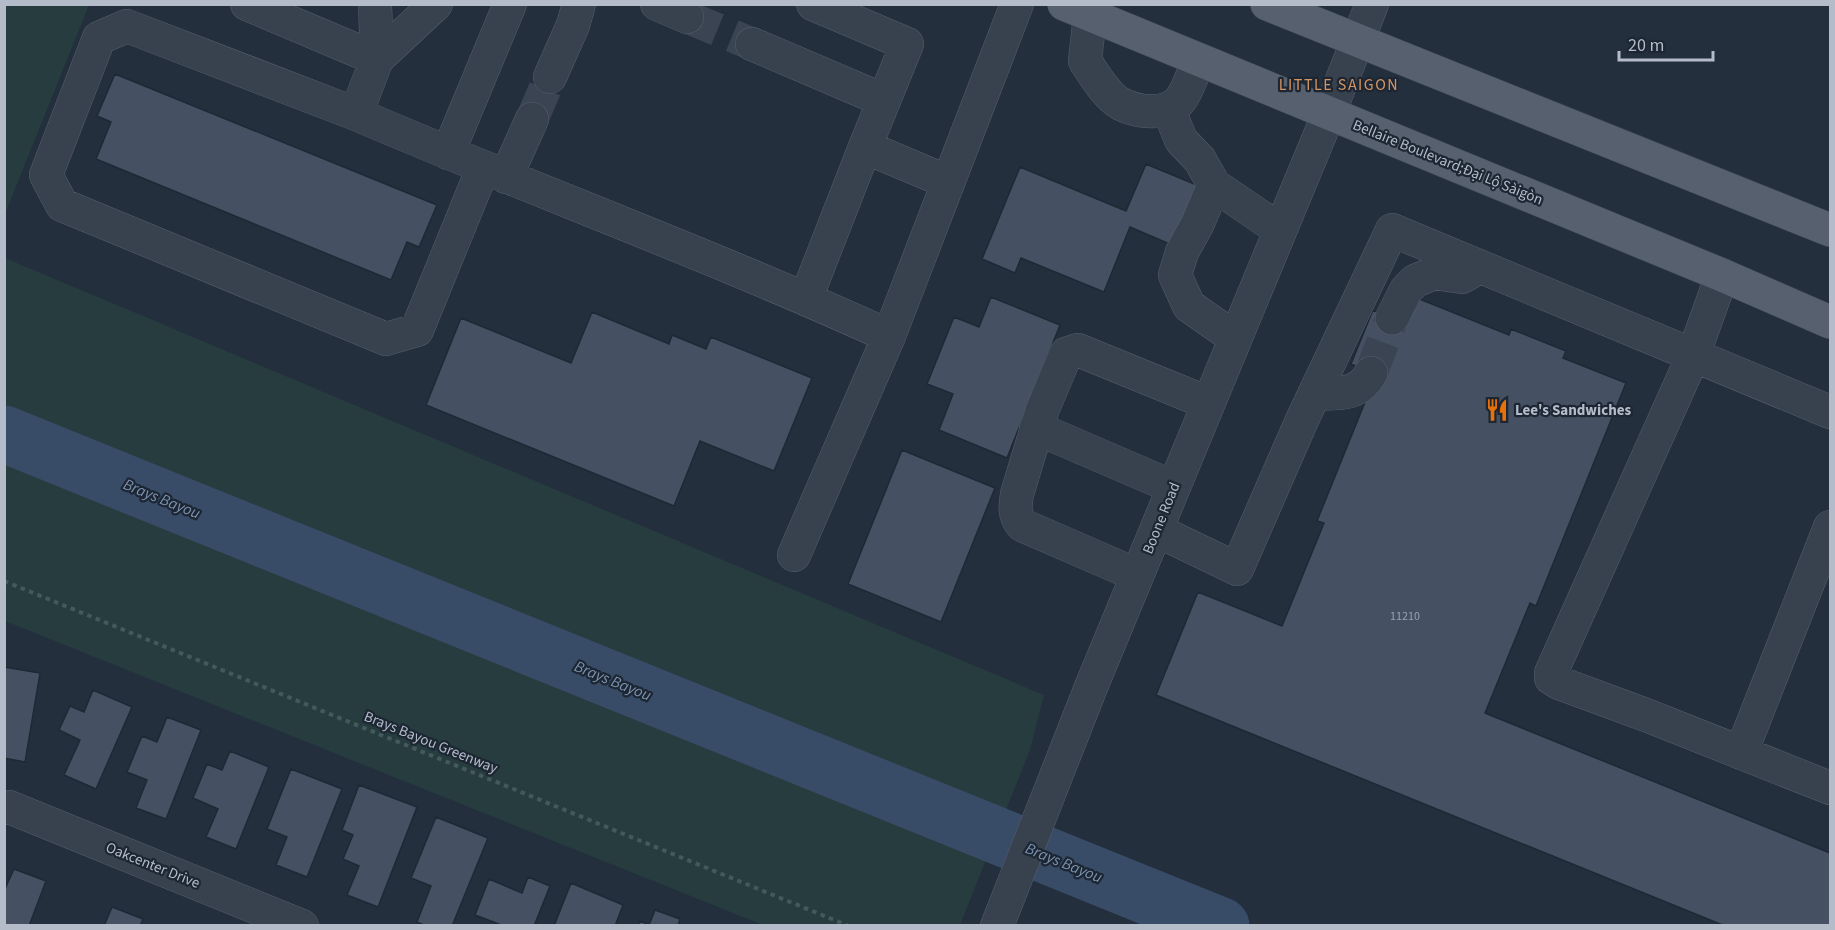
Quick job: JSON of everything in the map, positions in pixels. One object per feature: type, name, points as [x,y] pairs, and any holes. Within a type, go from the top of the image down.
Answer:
[{"type":"main road","points":[[1267,4],[1830,230]]},
{"type":"main road","name":"Bellaire Boulevard;Đại Lộ Sàigòn","points":[[1077,10],[1722,275],[1830,322]]},
{"type":"street","points":[[247,4],[377,59]]},
{"type":"street","points":[[356,114],[377,59],[375,4]]},
{"type":"street","points":[[377,59],[436,4]]},
{"type":"street","points":[[448,153],[510,4]]},
{"type":"street","points":[[550,77],[573,25],[579,4]]},
{"type":"street","points":[[657,4],[687,17]]},
{"type":"street","points":[[806,298],[906,44],[813,4]]},
{"type":"street","points":[[794,555],[889,336],[1017,4]]},
{"type":"street","name":"Boone Road","points":[[997,926],[1065,751],[1372,4]]},
{"type":"street","points":[[1077,10],[1085,61],[1101,85],[1120,104],[1146,111],[1169,110],[1182,98],[1199,60]]},
{"type":"street","points":[[532,119],[495,172],[417,330],[387,339],[62,205],[46,175],[99,38],[128,26],[356,114],[448,153],[495,172],[806,298],[889,336]]},
{"type":"street","points":[[752,44],[883,100]]},
{"type":"street","points":[[1169,110],[1181,140],[1200,160],[1214,185],[1280,230]]},
{"type":"street","points":[[865,147],[948,182]]},
{"type":"street","points":[[1214,185],[1197,225],[1182,252],[1175,275],[1189,306],[1235,338]]},
{"type":"street","points":[[1156,530],[1237,569],[1314,394],[1392,230],[1830,412]]},
{"type":"street","points":[[1392,318],[1406,290],[1415,281],[1434,273],[1462,277],[1480,267]]},
{"type":"street","points":[[1722,275],[1693,356],[1551,673],[1551,678],[1830,789]]},
{"type":"street","points":[[1137,575],[1022,525],[1017,518],[1015,507],[1017,494],[1042,411],[1066,354],[1078,350],[1208,404]]},
{"type":"street","points":[[1314,394],[1351,392],[1366,382],[1371,373]]},
{"type":"street","points":[[1036,428],[1173,488]]},
{"type":"street","points":[[1741,753],[1830,527]]},
{"type":"street","name":"Oakcenter Drive","points":[[4,808],[9,807],[302,926]]},
{"type":"path","name":"Brays Bayou Greenway","points":[[4,581],[849,926]]},
{"type":"green space","points":[[4,5],[89,5],[5,214]]},
{"type":"green space","points":[[5,258],[1044,695],[1030,750],[960,925],[763,925],[5,621]]},
{"type":"building","points":[[115,74],[437,205],[419,247],[407,242],[391,280],[96,159],[111,122],[97,116]]},
{"type":"building","points":[[1146,164],[1204,188],[1179,248],[1130,227],[1104,292],[1021,258],[1015,273],[982,259],[1020,167],[1126,211]]},
{"type":"building","points":[[1412,296],[1509,335],[1511,329],[1566,351],[1563,358],[1626,383],[1536,606],[1530,603],[1485,713],[1830,853],[1830,926],[1725,926],[1156,695],[1198,592],[1282,626],[1324,523],[1317,521],[1376,375],[1351,364],[1373,310],[1401,322]]},
{"type":"building","points":[[991,297],[1060,325],[1007,458],[939,430],[953,394],[927,384],[954,317],[979,327]]},
{"type":"building","points":[[592,312],[669,344],[672,335],[706,349],[711,337],[812,378],[774,471],[700,441],[674,506],[426,405],[461,318],[571,363]]},
{"type":"building","points":[[902,450],[995,488],[941,622],[848,584]]},
{"type":"building","points":[[4,667],[40,673],[25,762],[4,758]]},
{"type":"building","points":[[93,690],[132,707],[96,789],[64,775],[80,740],[59,730],[70,706],[84,712]]},
{"type":"building","points":[[167,717],[201,730],[166,819],[136,808],[147,780],[127,772],[142,736],[157,742]]},
{"type":"building","points":[[230,751],[269,767],[236,849],[206,837],[218,809],[193,798],[207,764],[222,770]]},
{"type":"building","points":[[291,769],[342,789],[307,877],[276,865],[287,837],[267,829]]},
{"type":"building","points":[[359,785],[417,807],[378,907],[347,895],[359,866],[343,859],[353,835],[342,830]]},
{"type":"building","points":[[436,817],[488,838],[452,926],[426,926],[417,922],[431,886],[411,878]]},
{"type":"building","points":[[14,869],[46,881],[29,926],[4,926],[4,891]]},
{"type":"building","points":[[528,877],[550,886],[534,926],[499,926],[499,924],[475,915],[489,879],[522,893]]},
{"type":"building","points":[[571,883],[623,905],[615,926],[554,926]]},
{"type":"building","points":[[112,907],[143,919],[140,926],[104,926]]},
{"type":"building","points":[[655,910],[680,919],[678,926],[638,926],[640,921],[649,925]]},
{"type":"waterway","name":"Brays Bayou","points":[[4,434],[1221,926]]},
{"type":"tunnel","points":[[687,17],[752,44]]},
{"type":"tunnel","points":[[532,119],[550,77]]},
{"type":"tunnel","points":[[1371,373],[1392,318]]},
{"type":"place","name":"Lee's Sandwiches","points":[[1497,410]]},
{"type":"district","name":"LITTLE SAIGON","points":[[1339,84]]}]
